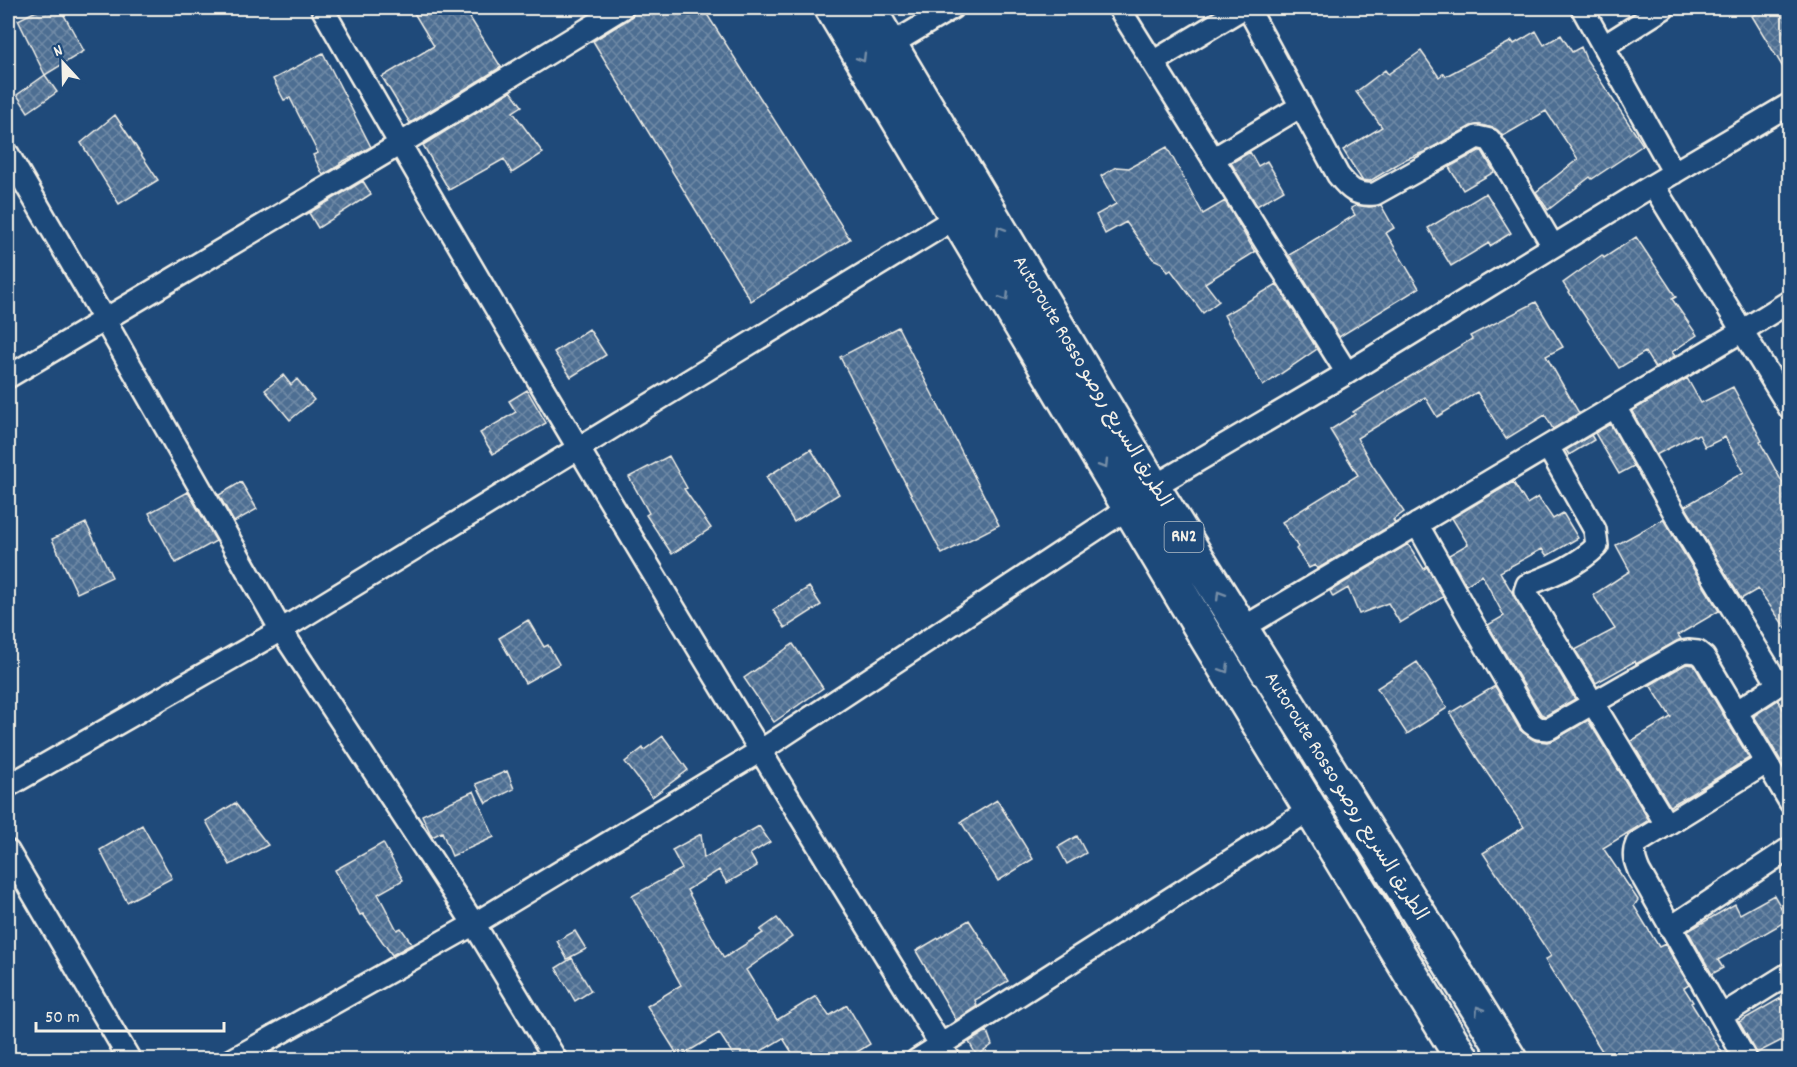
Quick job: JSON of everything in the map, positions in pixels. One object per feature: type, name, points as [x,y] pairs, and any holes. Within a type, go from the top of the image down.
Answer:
[{"type":"highway","name":"Autoroute Rosso الطريق السريع روصو","points":[[832,8],[957,218],[1141,497],[1241,629],[1510,1059]]},
{"type":"highway","name":"Autoroute Rosso الطريق السريع روصو","points":[[868,8],[1141,497],[1208,640],[1463,1059]]},
{"type":"street","points":[[322,8],[400,144],[760,751],[945,1052]]},
{"type":"street","points":[[8,377],[400,144],[622,8]]},
{"type":"street","points":[[890,45],[952,8]]},
{"type":"street","points":[[1119,8],[1347,373]]},
{"type":"street","points":[[1153,62],[1243,8]]},
{"type":"street","points":[[1248,8],[1338,175],[1349,189],[1365,195],[1375,194],[1477,137],[1490,140],[1553,246]]},
{"type":"street","points":[[1582,8],[1674,173]]},
{"type":"street","points":[[1604,46],[1664,8]]},
{"type":"street","points":[[232,1059],[474,924],[760,751],[1141,497],[1790,104]]},
{"type":"street","points":[[1213,159],[1300,106]]},
{"type":"street","points":[[8,154],[281,630],[474,924],[556,1059]]},
{"type":"street","points":[[1653,185],[1790,409]]},
{"type":"street","points":[[8,786],[281,630],[957,218]]},
{"type":"street","points":[[1241,629],[1790,301]]},
{"type":"street","points":[[1614,407],[1674,512],[1784,680],[1736,712]]},
{"type":"street","points":[[1548,447],[1595,530],[1597,546],[1586,558],[1527,585],[1525,591],[1666,824]]},
{"type":"street","points":[[1418,524],[1531,723],[1538,728],[1548,729],[1672,657],[1689,651],[1698,652],[1704,657],[1790,802]]},
{"type":"street","points":[[1746,1059],[1639,871],[1634,851],[1637,843],[1766,763]]},
{"type":"street","points":[[917,1059],[945,1052],[1311,809]]},
{"type":"street","points":[[1670,928],[1790,848]]},
{"type":"street","points":[[8,850],[130,1059]]},
{"type":"street","points":[[1721,1016],[1786,982]]},
{"type":"building","points":[[42,8],[60,8],[84,51],[45,75],[18,20]]},
{"type":"building","points":[[411,8],[464,8],[501,67],[410,123],[382,77],[434,46]]},
{"type":"building","points":[[638,8],[703,8],[850,239],[751,301],[593,41],[629,19],[634,10]]},
{"type":"building","points":[[1767,8],[1790,8],[1790,79],[1752,16]]},
{"type":"building","points":[[1536,31],[1544,45],[1561,35],[1572,52],[1581,47],[1586,59],[1643,145],[1592,179],[1590,177],[1548,210],[1536,192],[1578,159],[1546,111],[1503,136],[1493,128],[1480,125],[1471,126],[1424,152],[1406,159],[1370,181],[1362,180],[1343,150],[1382,127],[1356,92],[1385,70],[1388,74],[1421,51],[1439,77],[1444,73],[1446,76]]},
{"type":"building","points":[[323,53],[371,147],[323,175],[313,155],[318,153],[290,98],[284,100],[273,79]]},
{"type":"building","points":[[45,75],[57,92],[28,112],[17,95]]},
{"type":"building","points":[[511,91],[522,106],[513,112],[543,153],[512,173],[504,159],[449,190],[423,145]]},
{"type":"building","points":[[115,115],[158,180],[119,204],[81,143]]},
{"type":"building","points":[[1167,147],[1203,214],[1225,201],[1255,252],[1205,283],[1219,301],[1203,313],[1171,270],[1168,272],[1162,263],[1153,259],[1126,222],[1105,234],[1096,215],[1116,204],[1101,176],[1116,167],[1129,168]]},
{"type":"building","points":[[1482,151],[1494,172],[1463,190],[1449,167]]},
{"type":"building","points":[[1250,152],[1258,166],[1267,161],[1284,190],[1257,206],[1231,163]]},
{"type":"building","points":[[363,181],[371,194],[318,228],[309,213]]},
{"type":"building","points":[[1486,193],[1511,233],[1490,246],[1489,243],[1451,266],[1428,228]]},
{"type":"building","points":[[1357,205],[1369,207],[1381,205],[1394,228],[1386,233],[1419,288],[1339,337],[1289,255],[1355,215],[1351,208]]},
{"type":"building","points":[[1636,237],[1676,297],[1672,299],[1697,335],[1672,352],[1675,356],[1655,368],[1645,352],[1619,368],[1563,283],[1602,255],[1604,258]]},
{"type":"building","points":[[1277,284],[1317,349],[1263,386],[1224,315]]},
{"type":"building","points":[[1536,302],[1563,347],[1546,356],[1579,413],[1553,429],[1545,415],[1506,439],[1477,392],[1437,417],[1425,397],[1357,438],[1404,512],[1393,520],[1395,523],[1317,569],[1315,565],[1309,568],[1282,522],[1358,475],[1330,430],[1370,401],[1472,339],[1470,336]]},
{"type":"building","points":[[898,327],[999,525],[942,554],[840,357]]},
{"type":"building","points":[[589,329],[606,355],[571,377],[554,352]]},
{"type":"building","points":[[283,375],[291,385],[297,379],[314,400],[290,420],[265,390]]},
{"type":"building","points":[[1687,378],[1701,403],[1733,387],[1790,496],[1790,634],[1758,589],[1741,599],[1685,506],[1744,472],[1725,437],[1705,447],[1699,435],[1694,435],[1656,455],[1632,411]]},
{"type":"building","points":[[527,390],[546,423],[493,454],[480,433],[516,412],[509,401]]},
{"type":"building","points":[[1610,424],[1634,466],[1619,474],[1595,433]]},
{"type":"building","points":[[1591,435],[1594,440],[1569,455],[1566,450]]},
{"type":"building","points":[[811,449],[839,494],[794,522],[766,477]]},
{"type":"building","points":[[669,456],[687,488],[684,489],[711,528],[672,554],[646,515],[649,513],[629,477]]},
{"type":"building","points":[[241,482],[257,509],[234,522],[219,495]]},
{"type":"building","points":[[1513,482],[1527,504],[1538,497],[1553,519],[1563,513],[1578,538],[1547,556],[1542,549],[1500,572],[1575,699],[1545,716],[1541,714],[1488,625],[1504,616],[1482,575],[1466,585],[1449,555],[1468,544],[1452,518]]},
{"type":"building","points":[[188,492],[216,541],[176,563],[149,513]]},
{"type":"building","points":[[1663,519],[1719,611],[1678,635],[1681,639],[1596,683],[1575,650],[1615,629],[1593,595],[1630,571],[1616,545]]},
{"type":"building","points":[[86,523],[112,577],[77,593],[52,539]]},
{"type":"building","points":[[1408,544],[1424,569],[1427,567],[1443,597],[1400,623],[1388,603],[1359,614],[1348,588],[1333,597],[1330,591]]},
{"type":"building","points":[[809,587],[821,605],[785,628],[773,610]]},
{"type":"building","points":[[528,620],[544,647],[548,645],[559,664],[525,683],[499,638]]},
{"type":"building","points":[[793,644],[823,688],[774,722],[744,678]]},
{"type":"building","points":[[1417,662],[1447,708],[1407,734],[1377,688]]},
{"type":"building","points":[[1686,664],[1694,665],[1749,758],[1670,806],[1631,741],[1671,717],[1650,685]]},
{"type":"building","points":[[1495,686],[1520,730],[1536,741],[1554,740],[1588,720],[1649,820],[1603,848],[1638,900],[1634,906],[1659,947],[1665,944],[1689,985],[1684,988],[1693,1002],[1691,1003],[1722,1052],[1710,1059],[1607,1059],[1545,960],[1551,956],[1483,853],[1524,827],[1477,758],[1450,713]]},
{"type":"building","points":[[1778,700],[1790,721],[1790,756],[1781,761],[1754,716]]},
{"type":"building","points":[[663,736],[688,770],[652,797],[625,762]]},
{"type":"building","points":[[507,771],[514,789],[486,803],[476,784]]},
{"type":"building","points":[[474,791],[494,837],[452,856],[442,832],[432,837],[422,815]]},
{"type":"building","points":[[997,800],[1033,859],[998,881],[961,822]]},
{"type":"building","points":[[235,803],[268,845],[230,865],[206,821]]},
{"type":"building","points":[[142,825],[172,878],[127,902],[100,850]]},
{"type":"building","points":[[759,826],[770,842],[750,854],[757,866],[727,883],[719,870],[687,890],[724,958],[763,933],[760,930],[777,918],[792,937],[746,970],[777,1020],[816,996],[829,1016],[847,1005],[870,1044],[846,1059],[796,1059],[783,1038],[748,1059],[736,1059],[719,1033],[679,1057],[647,1006],[681,985],[632,896],[682,869],[672,850],[701,834],[704,858]]},
{"type":"building","points":[[1077,836],[1086,853],[1067,864],[1058,847]]},
{"type":"building","points":[[383,843],[403,880],[378,894],[397,930],[401,928],[412,944],[392,955],[363,914],[360,915],[335,870]]},
{"type":"building","points":[[1774,895],[1788,920],[1718,960],[1723,968],[1712,974],[1688,931],[1735,904],[1740,914]]},
{"type":"building","points":[[969,920],[1008,981],[975,1000],[977,1006],[956,1020],[916,951]]},
{"type":"building","points":[[575,931],[586,949],[567,959],[557,941]]},
{"type":"building","points":[[572,958],[591,991],[575,1001],[556,968]]},
{"type":"building","points":[[1781,998],[1790,1012],[1790,1036],[1757,1053],[1739,1022]]},
{"type":"building","points":[[987,1031],[992,1045],[977,1056],[969,1042]]}]
